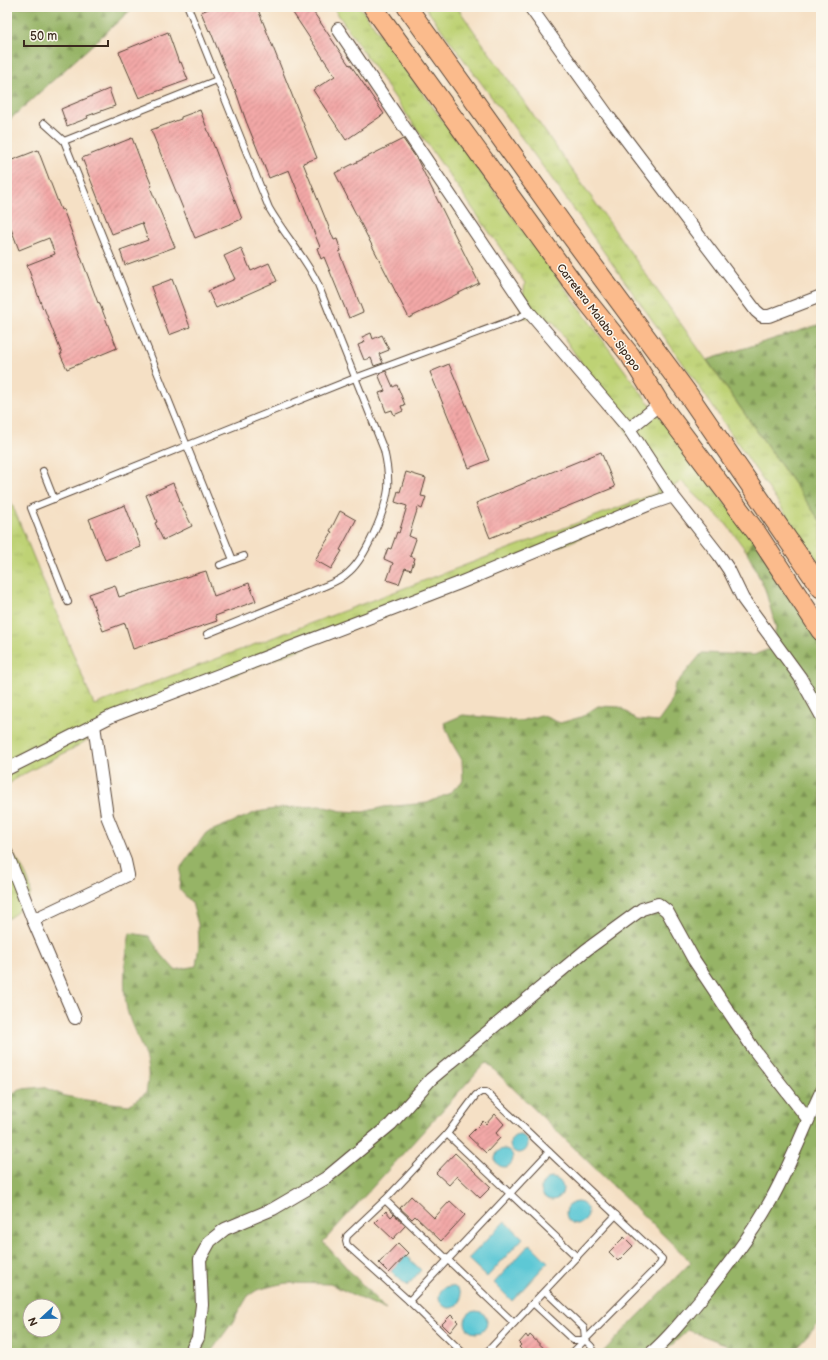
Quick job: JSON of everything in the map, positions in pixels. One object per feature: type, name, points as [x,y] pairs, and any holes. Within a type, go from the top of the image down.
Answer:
[{"type":"highway","name":"Carretera Malabo - Sipopo","points":[[373,7],[578,290],[630,355],[660,404],[756,532],[821,631]]},
{"type":"highway","points":[[407,7],[566,229],[685,390],[821,588]]},
{"type":"street","points":[[530,7],[609,117],[756,311],[762,316],[770,316],[821,296]]},
{"type":"street","points":[[338,29],[529,312],[629,430],[673,496],[719,555],[729,570],[743,599],[800,677],[821,714]]},
{"type":"street","points":[[629,430],[660,404]]},
{"type":"street","points":[[7,769],[112,716],[457,584],[650,504],[673,496]]},
{"type":"street","points":[[33,920],[128,875],[125,861],[107,816],[94,725]]},
{"type":"street","points":[[7,854],[33,920],[75,1018]]},
{"type":"street","points":[[190,1353],[198,1338],[202,1305],[200,1259],[210,1241],[225,1228],[274,1209],[326,1178],[391,1124],[431,1079],[586,950],[642,909],[658,904],[667,911],[694,960],[755,1051],[808,1119]]},
{"type":"street","points":[[652,1353],[667,1338],[721,1275],[748,1238],[771,1199],[821,1092]]},
{"type":"lane","points":[[188,7],[269,208],[278,225],[309,267],[317,282],[384,450],[388,475],[388,490],[374,531],[365,552],[357,564],[348,573],[336,581],[207,634]]},
{"type":"lane","points":[[64,141],[217,80]]},
{"type":"lane","points":[[44,123],[64,141],[233,560]]},
{"type":"lane","points":[[68,602],[31,508],[355,378],[520,317],[529,312]]},
{"type":"lane","points":[[44,471],[54,499]]},
{"type":"lane","points":[[220,565],[244,556]]},
{"type":"lane","points":[[463,1353],[409,1301],[347,1245],[346,1241],[347,1236],[385,1200],[447,1134],[476,1095],[481,1092],[486,1092],[662,1259],[660,1264],[572,1353]]},
{"type":"lane","points":[[447,1134],[577,1257]]},
{"type":"lane","points":[[409,1301],[549,1152]]},
{"type":"lane","points":[[385,1200],[514,1323]]},
{"type":"lane","points":[[486,1353],[616,1215]]},
{"type":"lane","points":[[545,1291],[584,1328],[585,1340],[595,1353]]},
{"type":"lane","points":[[534,1303],[573,1340],[585,1340]]},
{"type":"green space","points":[[7,7],[134,7],[7,122]]},
{"type":"green space","points":[[333,7],[360,7],[639,390],[756,543],[747,552],[727,525],[681,481],[640,513],[508,568],[119,720],[74,748],[16,778],[7,786],[7,492],[94,705],[657,493],[657,477],[553,321],[520,317],[525,283]]},
{"type":"green space","points":[[425,7],[457,7],[821,522],[821,566],[692,376],[552,179]]},
{"type":"green space","points":[[821,324],[821,522],[707,360]]},
{"type":"green space","points":[[757,531],[821,624],[821,1321],[792,1353],[734,1353],[725,1344],[688,1330],[663,1353],[602,1353],[691,1262],[486,1062],[323,1242],[386,1310],[330,1284],[287,1283],[257,1290],[248,1296],[232,1323],[210,1353],[7,1353],[7,1096],[22,1089],[43,1087],[65,1096],[129,1105],[146,1093],[148,1076],[147,1063],[129,1018],[125,1001],[125,972],[130,933],[149,936],[161,954],[175,970],[196,966],[199,945],[198,924],[192,903],[179,889],[181,867],[206,833],[257,812],[280,808],[320,806],[342,811],[363,812],[384,807],[427,803],[448,794],[463,781],[462,760],[452,743],[444,723],[463,715],[521,721],[541,715],[560,723],[581,717],[598,706],[620,707],[637,720],[658,722],[670,705],[675,685],[702,653],[754,655],[772,648],[776,628],[765,589],[747,552]]},
{"type":"green space","points":[[7,845],[24,871],[31,892],[25,904],[7,919]]},
{"type":"water","points":[[519,1135],[525,1138],[528,1144],[525,1150],[519,1153],[513,1150],[510,1144],[513,1138]]},
{"type":"water","points":[[504,1149],[510,1152],[513,1158],[510,1164],[504,1167],[498,1164],[495,1158],[498,1152]]},
{"type":"water","points":[[552,1178],[560,1181],[563,1189],[560,1197],[552,1200],[544,1197],[541,1189],[544,1181]]},
{"type":"water","points":[[577,1202],[585,1205],[588,1213],[585,1221],[577,1224],[569,1221],[566,1213],[569,1205]]},
{"type":"water","points":[[505,1221],[523,1238],[487,1277],[468,1259]]},
{"type":"water","points":[[530,1244],[548,1262],[512,1301],[494,1283]]},
{"type":"water","points":[[406,1256],[421,1270],[407,1286],[391,1271]]},
{"type":"water","points":[[450,1286],[458,1289],[461,1297],[458,1305],[450,1308],[442,1305],[439,1297],[442,1289]]},
{"type":"water","points":[[476,1311],[484,1314],[487,1322],[484,1330],[476,1333],[468,1330],[465,1322],[468,1314]]},
{"type":"building","points":[[213,7],[257,7],[317,158],[303,163],[334,240],[337,239],[341,251],[339,252],[363,312],[349,318],[324,257],[321,259],[317,248],[320,247],[289,170],[269,178],[235,89],[234,90],[210,30],[209,31],[201,12]]},
{"type":"building","points":[[289,7],[310,7],[384,114],[346,140],[313,90],[335,76]]},
{"type":"building","points":[[168,32],[179,63],[181,62],[188,80],[139,98],[119,52]]},
{"type":"building","points":[[109,89],[115,106],[87,116],[88,118],[67,126],[61,109]]},
{"type":"building","points":[[200,110],[242,219],[195,238],[151,130]]},
{"type":"building","points":[[132,138],[152,186],[150,187],[175,247],[125,265],[120,250],[148,240],[142,223],[112,234],[82,158]]},
{"type":"building","points":[[403,139],[417,159],[479,283],[409,318],[335,173]]},
{"type":"building","points":[[38,150],[61,210],[63,209],[98,303],[99,302],[117,348],[67,369],[27,265],[55,254],[49,238],[19,250],[7,218],[7,162]]},
{"type":"building","points":[[241,248],[251,271],[269,263],[277,281],[216,308],[208,291],[235,279],[224,256]]},
{"type":"building","points":[[172,279],[190,327],[169,335],[151,287]]},
{"type":"building","points":[[371,333],[373,339],[382,335],[389,350],[379,354],[383,363],[374,366],[371,358],[364,360],[358,345],[365,342],[362,337]]},
{"type":"building","points":[[449,364],[489,460],[469,468],[430,372]]},
{"type":"building","points":[[386,371],[393,387],[397,385],[405,405],[401,406],[403,411],[394,415],[392,410],[386,412],[379,393],[385,391],[378,374]]},
{"type":"building","points":[[601,452],[615,487],[490,538],[476,503]]},
{"type":"building","points":[[406,472],[426,478],[421,496],[426,497],[422,509],[418,507],[409,536],[416,539],[410,556],[415,558],[411,570],[405,568],[399,584],[387,580],[393,563],[384,559],[388,548],[391,549],[397,532],[399,533],[407,506],[395,502],[398,491],[400,492]]},
{"type":"building","points":[[173,483],[179,500],[192,526],[163,540],[155,523],[157,522],[146,495]]},
{"type":"building","points":[[125,505],[141,547],[105,560],[89,519]]},
{"type":"building","points":[[340,511],[356,520],[340,550],[342,551],[331,569],[315,560],[332,532],[330,531]]},
{"type":"building","points":[[206,571],[214,596],[249,583],[256,601],[215,616],[217,621],[133,649],[125,623],[103,631],[89,594],[115,585],[119,597]]},
{"type":"building","points":[[495,1114],[504,1124],[496,1133],[500,1138],[486,1153],[468,1136],[483,1121],[486,1124]]},
{"type":"building","points":[[455,1153],[491,1187],[480,1198],[457,1176],[449,1185],[436,1173]]},
{"type":"building","points":[[411,1196],[434,1218],[450,1201],[465,1215],[441,1241],[415,1216],[412,1219],[400,1208]]},
{"type":"building","points":[[386,1211],[391,1217],[394,1214],[405,1226],[393,1239],[375,1222]]},
{"type":"building","points":[[624,1237],[633,1246],[618,1261],[609,1252]]},
{"type":"building","points":[[398,1243],[408,1253],[389,1273],[379,1263]]},
{"type":"building","points":[[451,1315],[458,1322],[450,1332],[442,1324]]},
{"type":"building","points":[[526,1335],[528,1338],[530,1335],[549,1353],[525,1353],[519,1347],[521,1345],[519,1343]]}]
